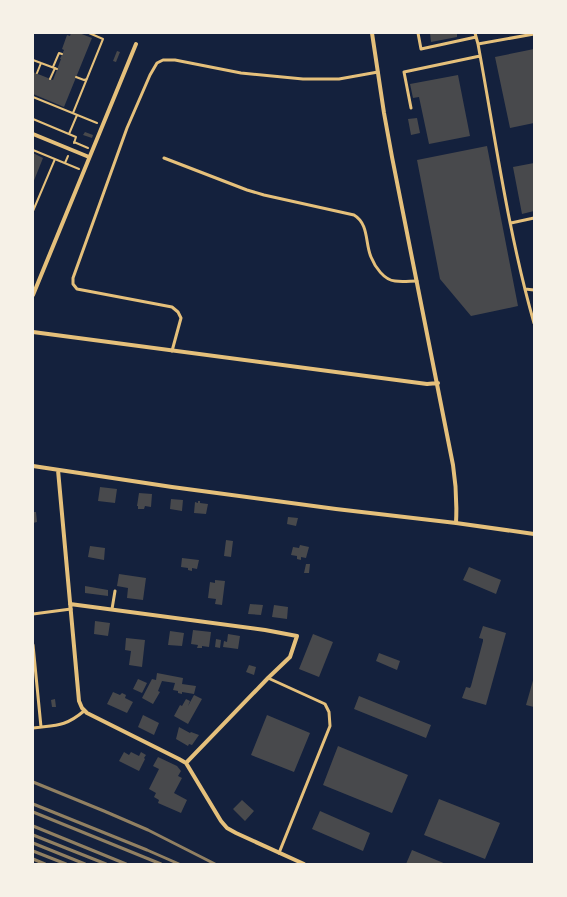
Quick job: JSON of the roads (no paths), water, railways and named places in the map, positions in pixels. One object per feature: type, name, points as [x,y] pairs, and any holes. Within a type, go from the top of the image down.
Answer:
[{"type":"street","points":[[372,33],[391,149],[438,383],[456,483],[456,523]]},
{"type":"street","points":[[33,295],[136,44]]},
{"type":"street","points":[[33,134],[89,157]]},
{"type":"street","points":[[33,332],[427,384],[438,383]]},
{"type":"street","points":[[33,466],[534,534]]},
{"type":"street","points":[[58,470],[79,701],[82,708],[84,711],[186,763],[221,821],[227,828],[304,864]]},
{"type":"street","points":[[70,604],[265,630],[297,636],[290,657],[186,763]]},
{"type":"lane","points":[[418,33],[421,49],[476,37]]},
{"type":"lane","points":[[475,33],[511,223],[534,322]]},
{"type":"lane","points":[[478,44],[534,34]]},
{"type":"lane","points":[[411,108],[404,72],[480,56]]},
{"type":"lane","points":[[172,350],[181,318],[178,312],[172,307],[77,289],[73,284],[73,278],[127,128],[150,75],[157,64],[163,60],[174,60],[241,73],[303,79],[339,79],[378,72]]},
{"type":"lane","points":[[164,158],[247,190],[354,215],[358,217],[362,223],[371,257],[378,270],[385,277],[394,281],[417,281]]},
{"type":"lane","points":[[511,223],[534,218]]},
{"type":"lane","points":[[526,289],[534,290]]},
{"type":"lane","points":[[112,609],[115,591]]},
{"type":"lane","points":[[33,614],[71,609]]},
{"type":"lane","points":[[33,645],[41,727]]},
{"type":"lane","points":[[268,678],[325,704],[329,712],[330,726],[279,853]]},
{"type":"lane","points":[[33,728],[65,723],[72,720],[84,711]]},
{"type":"railway","points":[[33,782],[148,830],[215,864]]},
{"type":"railway","points":[[33,804],[179,864]]},
{"type":"railway","points":[[33,812],[161,864]]},
{"type":"railway","points":[[33,826],[126,864]]},
{"type":"railway","points":[[33,835],[106,864]]},
{"type":"railway","points":[[33,843],[85,864]]},
{"type":"railway","points":[[33,851],[66,864]]},
{"type":"railway","points":[[33,859],[45,864]]}]
